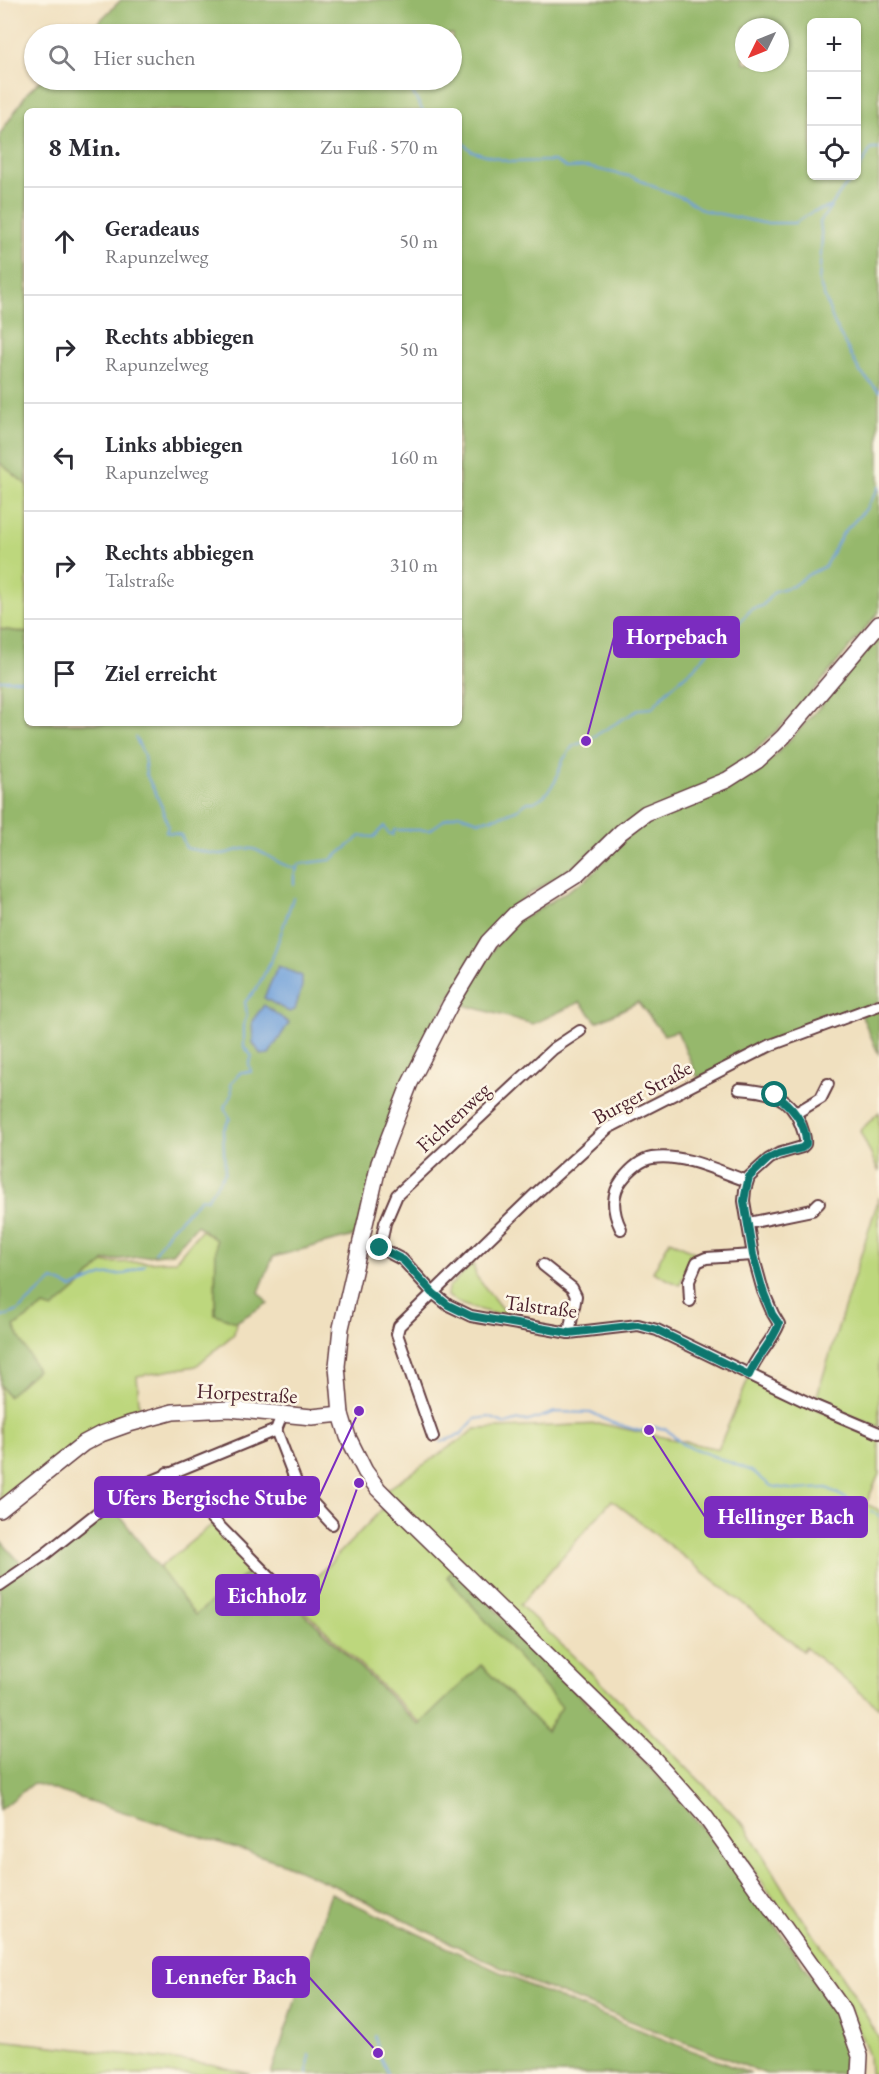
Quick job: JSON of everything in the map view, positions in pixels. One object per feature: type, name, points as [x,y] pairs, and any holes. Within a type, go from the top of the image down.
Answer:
[{"type":"street","points":[[859,2074],[860,2056],[844,2011],[704,1815],[654,1759],[378,1489],[357,1458],[340,1413],[337,1366],[341,1328],[379,1163],[410,1083],[488,942],[531,902],[577,875],[621,832],[646,813],[727,780],[757,761],[783,737],[879,624]]},
{"type":"street","name":"Burger Straße","points":[[433,1293],[532,1197],[608,1128],[771,1045],[879,1005]]},
{"type":"street","name":"Fichtenweg","points":[[380,1248],[385,1223],[397,1195],[553,1049],[580,1031]]},
{"type":"street","points":[[796,1113],[821,1098],[828,1084]]},
{"type":"street","points":[[739,1089],[775,1095],[785,1101],[796,1113],[806,1139],[806,1144],[802,1148],[768,1159],[747,1181],[744,1201],[753,1255],[763,1291],[772,1314],[779,1324],[777,1331],[755,1361],[749,1375]]},
{"type":"street","points":[[621,1229],[615,1211],[615,1193],[629,1173],[651,1158],[687,1161],[747,1181]]},
{"type":"street","points":[[749,1223],[812,1210],[819,1203]]},
{"type":"street","name":"Talstraße","points":[[359,1243],[380,1248],[403,1260],[433,1293],[454,1309],[471,1316],[569,1333],[638,1325],[657,1330],[749,1375],[879,1433]]},
{"type":"street","points":[[690,1301],[689,1281],[697,1262],[706,1258],[753,1255]]},
{"type":"street","points":[[543,1265],[572,1288],[576,1296],[569,1333]]},
{"type":"street","points":[[433,1293],[399,1326],[397,1334],[433,1437]]},
{"type":"street","name":"Horpestraße","points":[[0,1510],[84,1443],[129,1424],[173,1412],[229,1409],[312,1417],[340,1413]]},
{"type":"street","points":[[282,1415],[276,1430],[298,1487],[332,1524]]},
{"type":"street","points":[[0,1585],[128,1491],[276,1430]]},
{"type":"street","points":[[167,1473],[290,1598]]},
{"type":"green space","points":[[121,0],[879,0],[879,612],[797,711],[738,767],[607,839],[576,865],[526,896],[509,910],[445,1004],[357,1235],[273,1257],[259,1292],[268,1303],[236,1322],[215,1314],[216,1240],[197,1225],[172,1253],[105,1261],[53,1309],[44,1306],[14,1327],[37,1370],[8,1396],[0,1385],[0,629],[24,633],[24,726],[462,726],[462,108],[24,108],[24,483],[0,463],[0,134],[30,90],[462,90],[462,24],[96,24]]},
{"type":"green space","points":[[0,463],[24,483],[24,633],[0,629]]},
{"type":"green space","points":[[879,635],[879,1002],[698,1078],[677,1031],[664,1035],[638,1002],[597,1022],[580,1002],[533,1024],[457,1003],[494,948],[519,919],[528,916],[588,878],[632,831],[668,810],[715,794],[752,774],[774,757],[827,699]]},
{"type":"green space","points":[[879,1008],[879,1055],[861,1014]]},
{"type":"green space","points":[[879,1112],[879,1172],[860,1131]]},
{"type":"green space","points":[[879,1197],[879,1427],[815,1402]]},
{"type":"green space","points":[[201,1230],[216,1240],[215,1314],[236,1322],[234,1334],[196,1366],[137,1376],[140,1415],[0,1505],[0,1385],[8,1396],[14,1327],[44,1306],[53,1309],[103,1263],[175,1261]]},
{"type":"green space","points":[[670,1240],[696,1253],[679,1285],[653,1272]]},
{"type":"green space","points":[[473,1263],[476,1276],[506,1314],[502,1316],[463,1305],[447,1296],[448,1288]]},
{"type":"green space","points":[[749,1377],[879,1437],[879,1474],[866,1504],[879,1510],[879,1708],[805,1647],[803,1651],[612,1500],[520,1605],[746,1827],[788,1897],[853,1993],[879,2038],[879,2074],[870,2074],[869,2056],[850,2008],[741,1852],[677,1780],[385,1491],[476,1429],[602,1424],[718,1449]]},
{"type":"green space","points":[[111,1504],[195,1615],[256,1566],[419,1725],[481,1665],[546,1731],[562,1707],[447,1577],[455,1568],[666,1784],[730,1861],[837,2013],[848,2048],[849,2073],[766,2074],[528,1981],[333,1885],[280,1862],[33,1783],[0,1810],[0,1540],[27,1570]]},
{"type":"green space","points":[[386,1505],[455,1568],[448,1577],[563,1707],[546,1731],[481,1665],[421,1724],[294,1600]]},
{"type":"green space","points":[[214,1523],[256,1566],[195,1616],[159,1568]]},
{"type":"green space","points":[[331,1893],[534,1988],[751,2074],[271,2074]]},
{"type":"green space","points":[[0,2040],[210,2064],[250,2074],[0,2074]]},
{"type":"water","points":[[278,966],[302,976],[302,986],[295,1010],[289,1012],[264,998]]},
{"type":"water","points":[[264,1005],[289,1023],[269,1054],[261,1055],[253,1043],[252,1021]]},
{"type":"waterway","points":[[411,90],[421,108]]},
{"type":"waterway","points":[[462,143],[472,151],[510,162],[554,161],[567,168],[587,167],[633,177],[686,199],[702,210],[763,223],[795,223],[812,212],[830,207]]},
{"type":"waterway","points":[[861,166],[871,149],[879,149]]},
{"type":"waterway","points":[[851,180],[820,222],[822,238],[819,282],[835,325],[860,372],[879,391]]},
{"type":"waterway","points":[[294,884],[294,875],[299,864],[331,860],[361,836],[374,837],[384,826],[388,833],[393,835],[394,830],[430,830],[445,819],[458,814],[479,821],[501,816],[544,796],[555,782],[563,760],[573,746],[586,741],[640,709],[652,708],[667,691],[696,666],[720,638],[734,629],[751,609],[762,606],[775,591],[793,586],[825,566],[843,533],[866,509],[879,487]]},
{"type":"waterway","points":[[0,680],[24,680]]},
{"type":"waterway","points":[[135,737],[144,755],[146,774],[162,807],[168,826],[166,832],[181,835],[186,848],[220,854],[253,849],[297,868]]},
{"type":"waterway","points":[[155,1252],[169,1231],[201,1198],[207,1199],[225,1172],[223,1131],[230,1118],[224,1108],[232,1094],[231,1083],[241,1072],[251,1072],[249,1064],[252,1056],[244,1047],[244,1025],[247,1014],[245,1002],[257,988],[272,959],[293,898]]},
{"type":"waterway","points":[[0,1318],[18,1311],[53,1280],[72,1288],[104,1275],[125,1274],[145,1265]]},
{"type":"waterway","points":[[441,1442],[460,1435],[475,1419],[489,1417],[506,1424],[519,1420],[529,1421],[555,1412],[593,1413],[610,1422],[640,1431],[653,1427],[666,1429],[682,1444],[752,1471],[771,1486],[795,1490],[827,1488],[865,1509]]},
{"type":"waterway","points":[[871,1511],[879,1516]]},
{"type":"waterway","points":[[375,2036],[378,2053],[388,2074]]},
{"type":"waterway","points":[[308,2074],[309,2055]]},
{"type":"place","name":"Horpebach","points":[[586,741]]},
{"type":"place","name":"Ufers Bergische Stube","points":[[359,1411]]},
{"type":"place","name":"Hellinger Bach","points":[[649,1430]]},
{"type":"place","name":"Eichholz","points":[[359,1483]]},
{"type":"place","name":"Lennefer Bach","points":[[378,2053]]},
{"type":"route","points":[[380,1248],[403,1260],[433,1293],[448,1305],[471,1316],[569,1333],[638,1325],[657,1330],[749,1375],[755,1361],[777,1331],[779,1324],[772,1314],[763,1291],[753,1255],[744,1201],[747,1181],[768,1159],[802,1148],[806,1144],[796,1113],[785,1101],[775,1095]]}]
